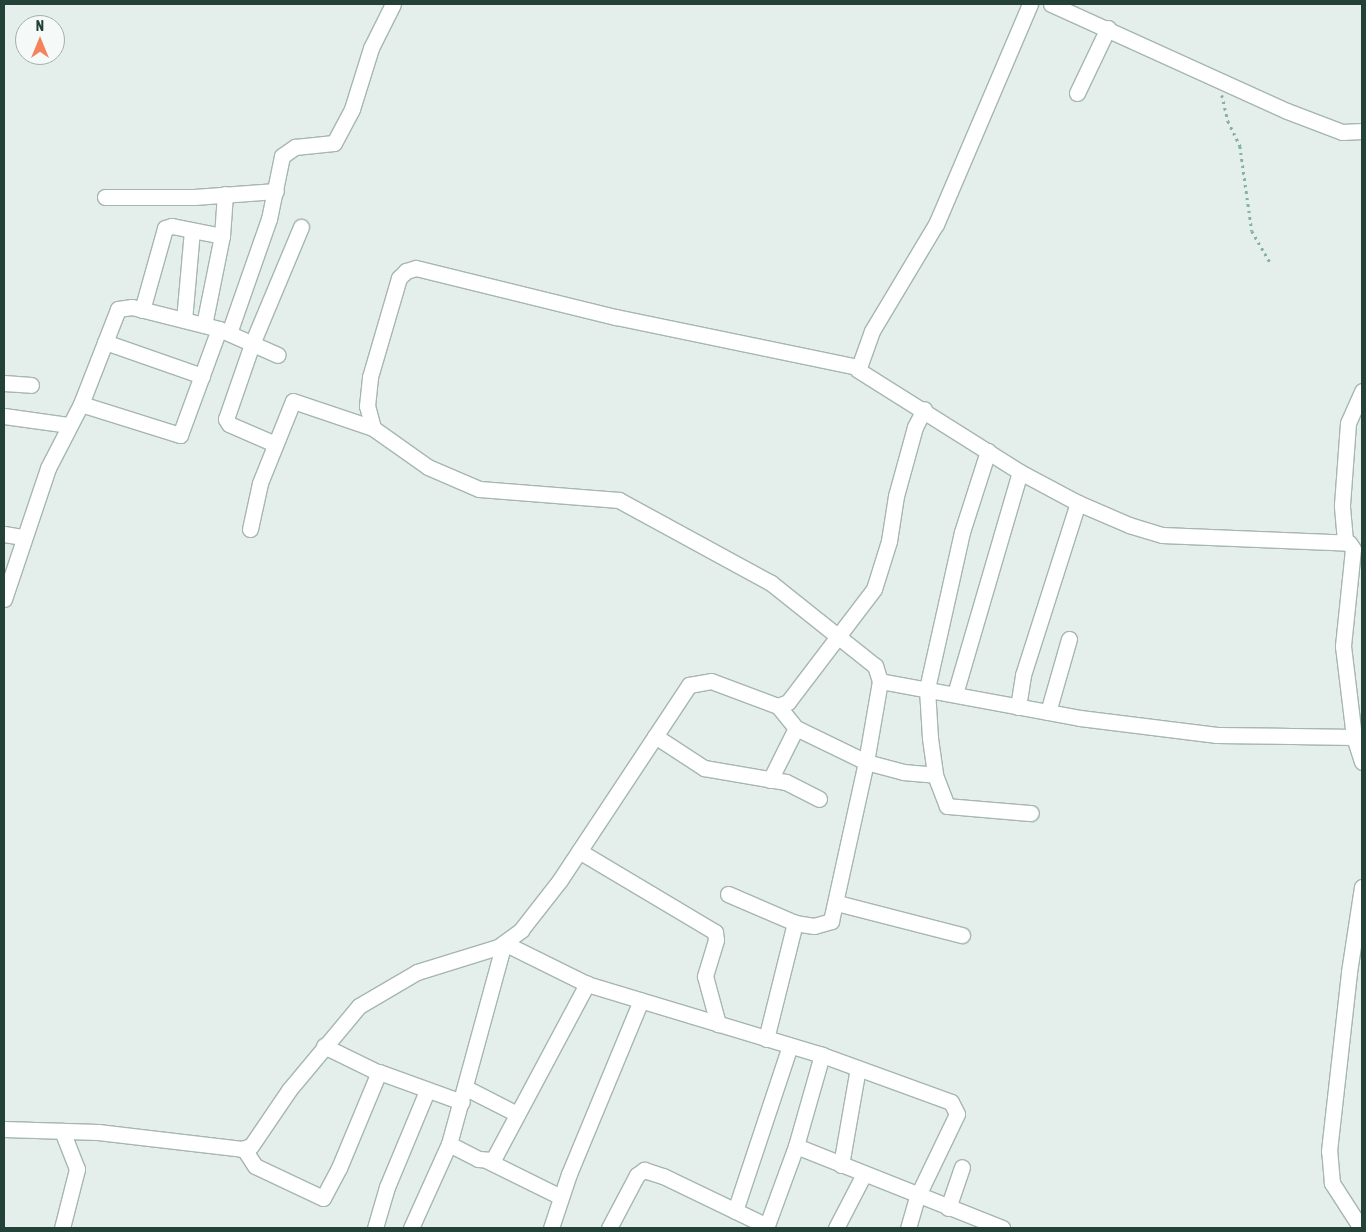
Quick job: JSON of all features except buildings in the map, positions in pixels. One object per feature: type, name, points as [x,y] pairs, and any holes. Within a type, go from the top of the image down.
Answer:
[{"type":"street","points":[[81,404],[172,441],[182,432],[217,329],[276,191],[285,152],[295,147],[331,145],[343,130],[371,48],[393,4]]},
{"type":"street","points":[[857,366],[872,331],[936,224],[1030,4]]},
{"type":"street","points":[[1051,4],[1335,130],[1350,133],[1362,131]]},
{"type":"street","points":[[1077,93],[1108,28]]},
{"type":"street","points":[[106,196],[226,194],[276,191]]},
{"type":"street","points":[[217,329],[226,194]]},
{"type":"street","points":[[142,310],[165,229],[172,226],[222,236]]},
{"type":"street","points":[[275,444],[229,424],[226,419],[252,344],[301,227]]},
{"type":"street","points":[[184,320],[192,230]]},
{"type":"street","points":[[373,428],[367,406],[370,377],[397,284],[406,271],[419,269],[616,317],[857,366],[862,374],[924,409],[1020,472],[1078,503],[1129,525],[1162,535],[1353,543]]},
{"type":"street","points":[[4,599],[22,537],[48,468],[81,404],[118,309],[142,310],[217,329],[278,355]]},
{"type":"street","points":[[105,342],[202,376]]},
{"type":"street","points":[[4,383],[31,385]]},
{"type":"street","points":[[1362,391],[1348,423],[1342,505],[1353,543],[1343,646],[1354,737],[1362,762]]},
{"type":"street","points":[[250,529],[255,496],[275,444],[295,400],[334,416],[373,428],[421,463],[462,484],[496,491],[601,496],[619,500],[770,583],[840,636],[872,662],[880,681],[866,762],[837,903],[828,924],[795,922],[728,894]]},
{"type":"street","points":[[778,706],[788,702],[874,589],[889,540],[896,496],[915,427],[924,409]]},
{"type":"street","points":[[4,416],[70,425]]},
{"type":"street","points":[[988,451],[962,532],[927,689],[935,775],[947,806],[1031,814]]},
{"type":"street","points":[[955,694],[1020,472]]},
{"type":"street","points":[[1018,707],[1023,675],[1078,503]]},
{"type":"street","points":[[4,534],[22,537]]},
{"type":"street","points":[[1048,712],[1069,639]]},
{"type":"street","points":[[4,1129],[62,1131],[244,1149],[254,1143],[289,1090],[359,1006],[417,972],[504,943],[528,923],[683,692],[694,682],[711,681],[778,706],[796,728],[866,762],[903,772],[935,775]]},
{"type":"street","points":[[880,681],[1048,712],[1218,735],[1354,737]]},
{"type":"street","points":[[770,780],[796,728]]},
{"type":"street","points":[[654,736],[704,768],[790,784],[819,799]]},
{"type":"street","points":[[578,851],[715,932],[716,940],[705,976],[718,1024]]},
{"type":"street","points":[[1361,1228],[1332,1183],[1328,1151],[1349,972],[1362,887]]},
{"type":"street","points":[[837,903],[962,935]]},
{"type":"street","points":[[766,1039],[795,922]]},
{"type":"street","points":[[504,943],[586,984],[822,1055],[942,1097],[957,1109],[956,1117],[917,1197],[908,1228]]},
{"type":"street","points":[[411,1228],[449,1144],[464,1095],[504,943]]},
{"type":"street","points":[[488,1161],[493,1160],[586,984]]},
{"type":"street","points":[[551,1228],[561,1197],[641,1000]]},
{"type":"street","points":[[324,1046],[377,1072],[384,1072],[427,1091],[464,1095],[517,1114]]},
{"type":"street","points":[[736,1211],[790,1046]]},
{"type":"street","points":[[609,1228],[637,1175],[644,1170],[663,1176],[766,1227],[796,1146],[822,1055]]},
{"type":"street","points":[[841,1165],[858,1068]]},
{"type":"street","points":[[244,1149],[255,1166],[315,1197],[325,1197],[377,1072]]},
{"type":"street","points":[[375,1228],[387,1187],[427,1091]]},
{"type":"street","points":[[62,1131],[77,1169],[62,1228]]},
{"type":"street","points":[[449,1144],[561,1197]]},
{"type":"street","points":[[796,1146],[917,1197],[1002,1228]]},
{"type":"street","points":[[948,1208],[962,1167]]},
{"type":"street","points":[[836,1228],[864,1174]]},
{"type":"path","points":[[1223,81],[1224,111],[1240,146],[1252,231],[1270,262]]}]
